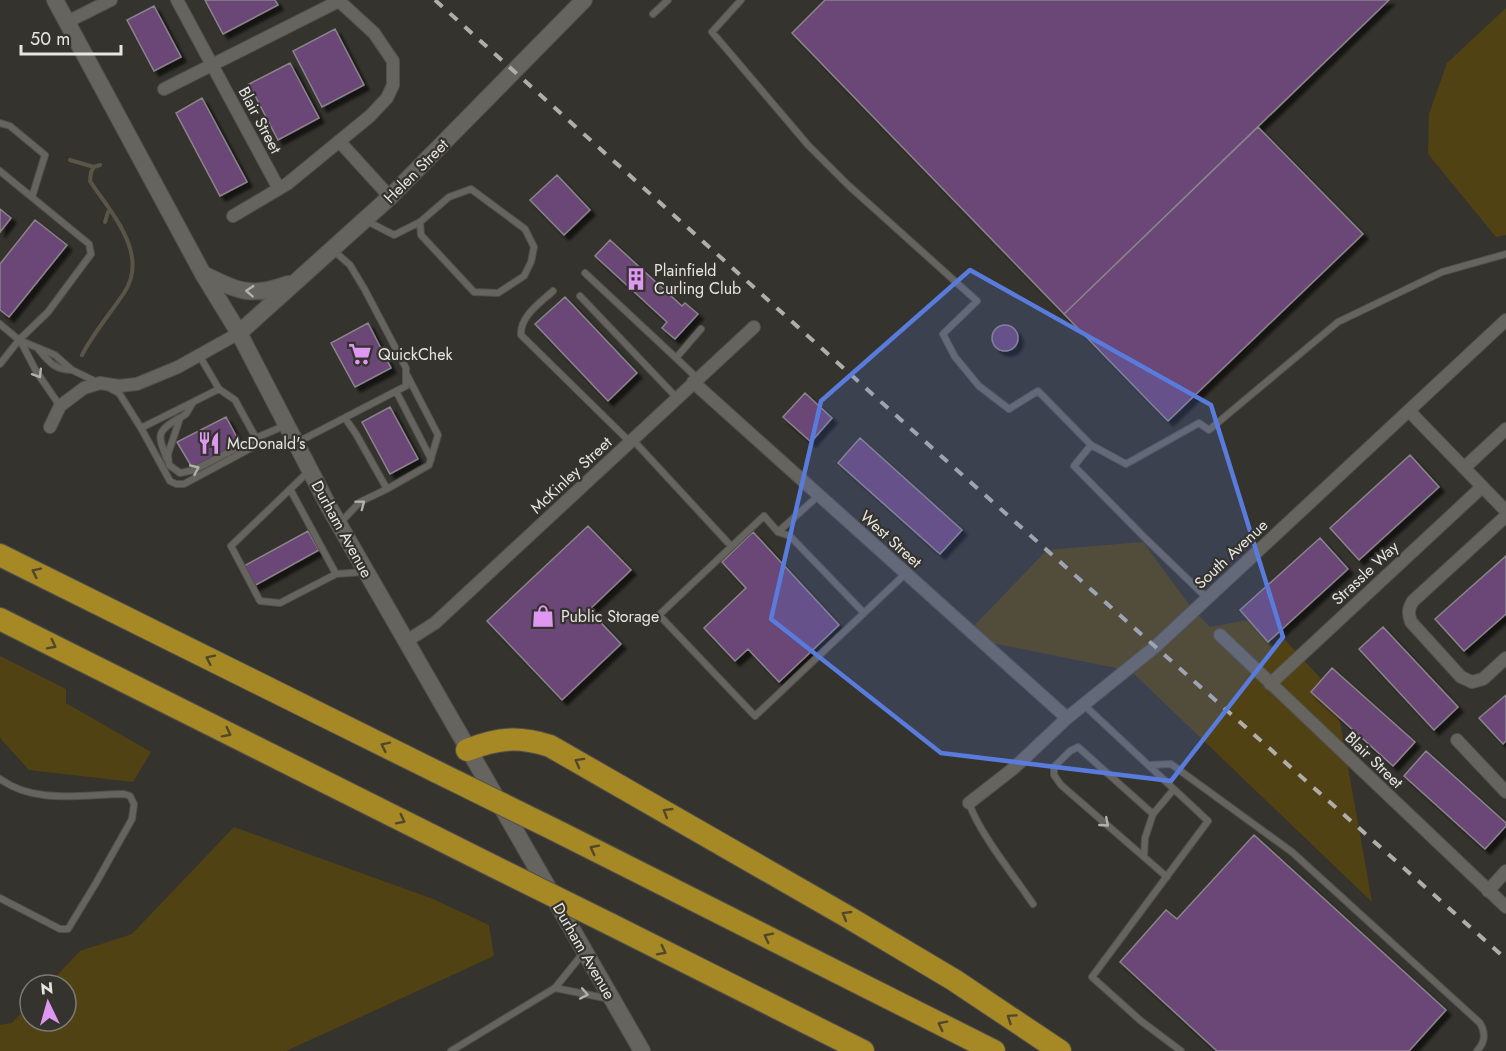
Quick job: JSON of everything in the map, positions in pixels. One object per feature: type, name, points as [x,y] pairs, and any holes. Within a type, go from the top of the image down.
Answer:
[{"type":"highway","points":[[0,555],[994,1051]]},
{"type":"highway","points":[[0,619],[863,1051]]},
{"type":"highway","points":[[467,750],[492,741],[506,739],[537,742],[550,746],[954,980],[1060,1051]]},
{"type":"main road","name":"Durham Avenue","points":[[55,0],[203,274],[239,333],[364,571],[642,1051]]},
{"type":"main road","name":"Helen Street","points":[[239,333],[390,197],[584,0]]},
{"type":"main road","points":[[203,274],[245,291],[269,291],[298,280]]},
{"type":"street","points":[[67,21],[111,0]]},
{"type":"street","name":"Blair Street","points":[[177,0],[279,189]]},
{"type":"street","points":[[164,89],[339,1],[374,33],[393,61],[393,85],[387,98],[370,116],[287,184],[233,216]]},
{"type":"street","points":[[339,141],[390,197]]},
{"type":"street","name":"South Avenue","points":[[969,803],[1014,768],[1067,718],[1156,646],[1506,320]]},
{"type":"street","name":"McKinley Street","points":[[405,642],[435,623],[754,327]]},
{"type":"street","points":[[50,427],[60,406],[84,388],[100,383],[119,386],[137,384],[157,377],[239,333]]},
{"type":"street","name":"West Street","points":[[695,380],[818,496],[1067,718]]},
{"type":"street","points":[[1409,411],[1506,514],[1413,601],[1408,615],[1411,622],[1461,676],[1472,682],[1483,679],[1506,658]]},
{"type":"street","points":[[1464,468],[1506,429]]},
{"type":"street","name":"Strassle Way","points":[[1270,684],[1482,487]]},
{"type":"street","name":"Blair Street","points":[[1221,635],[1506,907]]},
{"type":"street","points":[[1457,740],[1503,784]]},
{"type":"street","points":[[1488,891],[1506,871]]},
{"type":"lane","points":[[653,14],[668,0]]},
{"type":"lane","points":[[741,0],[712,32],[808,146],[977,301],[943,334],[955,357],[979,386],[1009,409],[1038,391],[1091,445],[1126,464],[1199,423],[1209,430],[1338,322],[1442,273],[1506,254]]},
{"type":"lane","points":[[0,123],[10,126],[45,155],[32,198]]},
{"type":"lane","points":[[0,171],[89,244],[91,254],[48,312],[19,340],[0,364]]},
{"type":"lane","points":[[365,220],[394,235],[420,222],[449,197],[471,189],[525,229],[534,247],[531,262],[524,276],[498,293],[474,292],[421,235],[420,222]]},
{"type":"lane","points":[[296,444],[406,386],[406,368],[350,265],[332,249]]},
{"type":"lane","points":[[585,273],[676,358],[695,380]]},
{"type":"lane","points":[[553,291],[524,320],[520,327],[520,335],[632,441],[731,546]]},
{"type":"lane","points":[[580,296],[677,398]]},
{"type":"lane","points":[[0,324],[19,340],[56,355],[72,370],[119,393],[141,428],[165,475],[176,484],[184,484],[248,451],[253,447],[256,438],[236,400],[219,389],[199,356]]},
{"type":"lane","points":[[676,358],[701,329]]},
{"type":"lane","points":[[19,340],[36,371],[60,406]]},
{"type":"lane","points":[[339,525],[360,502],[429,465],[438,435],[407,375]]},
{"type":"lane","points":[[141,428],[219,389]]},
{"type":"lane","points":[[396,391],[431,459]]},
{"type":"lane","points":[[192,402],[186,414],[164,428],[159,436],[160,445],[174,471],[187,473],[286,424]]},
{"type":"lane","points":[[169,465],[168,454],[180,417]]},
{"type":"lane","points":[[345,418],[387,489]]},
{"type":"lane","points":[[1091,445],[1074,466],[1208,598]]},
{"type":"lane","points":[[310,471],[231,546],[260,601],[280,603],[336,574],[364,571]]},
{"type":"lane","points":[[291,489],[336,574]]},
{"type":"lane","points":[[778,532],[818,496]]},
{"type":"lane","points":[[864,613],[790,536],[778,532],[764,516],[659,615],[755,716],[864,613],[905,574]]},
{"type":"lane","points":[[1084,705],[1208,821],[1092,977],[1141,1021],[1181,1051]]},
{"type":"lane","points":[[1153,814],[1078,747],[1070,751],[1054,766],[1054,775],[1061,785],[1167,877]]},
{"type":"lane","points":[[1149,765],[1171,764],[1292,852],[1480,1023],[1485,1036],[1484,1042],[1477,1051]]},
{"type":"lane","points":[[0,779],[30,794],[55,797],[124,794],[130,796],[134,804],[132,819],[68,930],[60,929],[0,898]]},
{"type":"lane","points":[[1144,857],[1145,838],[1153,814],[1174,789]]},
{"type":"lane","points":[[969,803],[977,820],[1033,904]]},
{"type":"lane","points":[[451,1051],[555,988],[584,951]]},
{"type":"lane","points":[[555,988],[612,1000]]},
{"type":"highlighted area","points":[[970,270],[1211,405],[1283,637],[1171,781],[941,753],[771,619],[821,401]]},
{"type":"shaded area","points":[[1506,8],[1506,235],[1496,237],[1428,154],[1429,114],[1447,63]]},
{"type":"shaded area","points":[[1143,542],[1193,610],[1210,627],[1264,617],[1335,694],[1372,902],[1131,671],[987,642],[971,629],[1047,550]]},
{"type":"shaded area","points":[[0,656],[66,689],[66,703],[151,752],[133,782],[29,770],[0,738]]},
{"type":"shaded area","points":[[234,827],[433,899],[489,925],[494,956],[286,1051],[0,1051],[0,1025],[12,1023],[18,1017],[18,1033],[78,1033],[78,973],[59,973],[80,951],[132,934]]},
{"type":"building","points":[[205,0],[275,0],[278,5],[223,34]]},
{"type":"building","points":[[825,0],[1389,0],[1064,314],[792,33]]},
{"type":"building","points":[[154,6],[181,57],[154,71],[127,20]]},
{"type":"building","points":[[335,29],[364,85],[322,107],[293,51]]},
{"type":"building","points":[[290,63],[319,118],[278,140],[249,84]]},
{"type":"building","points":[[202,98],[247,182],[220,196],[176,113]]},
{"type":"building","points":[[1258,127],[1363,234],[1168,421],[1064,314]]},
{"type":"building","points":[[557,175],[590,210],[564,235],[530,200]]},
{"type":"building","points":[[0,209],[11,218],[0,232]]},
{"type":"building","points":[[35,220],[67,245],[9,317],[0,310],[0,264]]},
{"type":"building","name":"Plainfield Curling Club","points":[[610,240],[682,306],[685,303],[698,314],[675,339],[662,328],[667,322],[595,256]]},
{"type":"building","points":[[565,297],[637,373],[608,401],[535,324]]},
{"type":"building","name":"QuickChek","points":[[368,323],[391,368],[355,387],[331,343]]},
{"type":"building","points":[[1005,325],[1014,329],[1018,338],[1014,347],[1005,351],[996,347],[992,338],[996,329]]},
{"type":"building","points":[[805,393],[832,418],[811,442],[783,417]]},
{"type":"building","name":"QuickChek","points":[[390,407],[418,459],[390,474],[362,422]]},
{"type":"building","name":"McDonald's","points":[[226,417],[240,443],[193,469],[177,442]]},
{"type":"building","points":[[860,438],[962,530],[940,554],[838,463]]},
{"type":"building","points":[[1410,455],[1439,487],[1359,560],[1330,528]]},
{"type":"building","name":"Public Storage","points":[[588,526],[631,570],[589,610],[621,644],[562,700],[487,621]]},
{"type":"building","points":[[308,531],[319,550],[254,586],[244,566]]},
{"type":"building","points":[[753,532],[839,625],[779,682],[748,649],[735,661],[704,628],[746,588],[722,562]]},
{"type":"building","points":[[1320,538],[1348,569],[1268,642],[1240,610]]},
{"type":"building","points":[[1506,556],[1506,614],[1464,651],[1435,619]]},
{"type":"building","points":[[1383,627],[1458,707],[1434,730],[1359,649]]},
{"type":"building","points":[[1332,668],[1415,742],[1393,766],[1311,692]]},
{"type":"building","points":[[1506,695],[1506,741],[1503,744],[1479,718]]},
{"type":"building","points":[[1426,751],[1506,823],[1506,826],[1485,849],[1404,776]]},
{"type":"building","points":[[1254,835],[1446,1010],[1409,1051],[1217,1051],[1120,962],[1166,910],[1177,919]]},
{"type":"waterway","points":[[70,160],[94,167],[100,165]]},
{"type":"waterway","points":[[82,355],[124,293],[131,278],[133,264],[125,234],[90,181],[94,167]]},
{"type":"waterway","points":[[105,222],[108,212]]},
{"type":"railway","points":[[435,0],[940,455],[1506,959]]},
{"type":"place","name":"Plainfield Curling Club","points":[[636,279]]},
{"type":"place","name":"QuickChek","points":[[360,354]]},
{"type":"place","name":"McDonald's","points":[[209,443]]},
{"type":"place","name":"Public Storage","points":[[543,616]]}]
